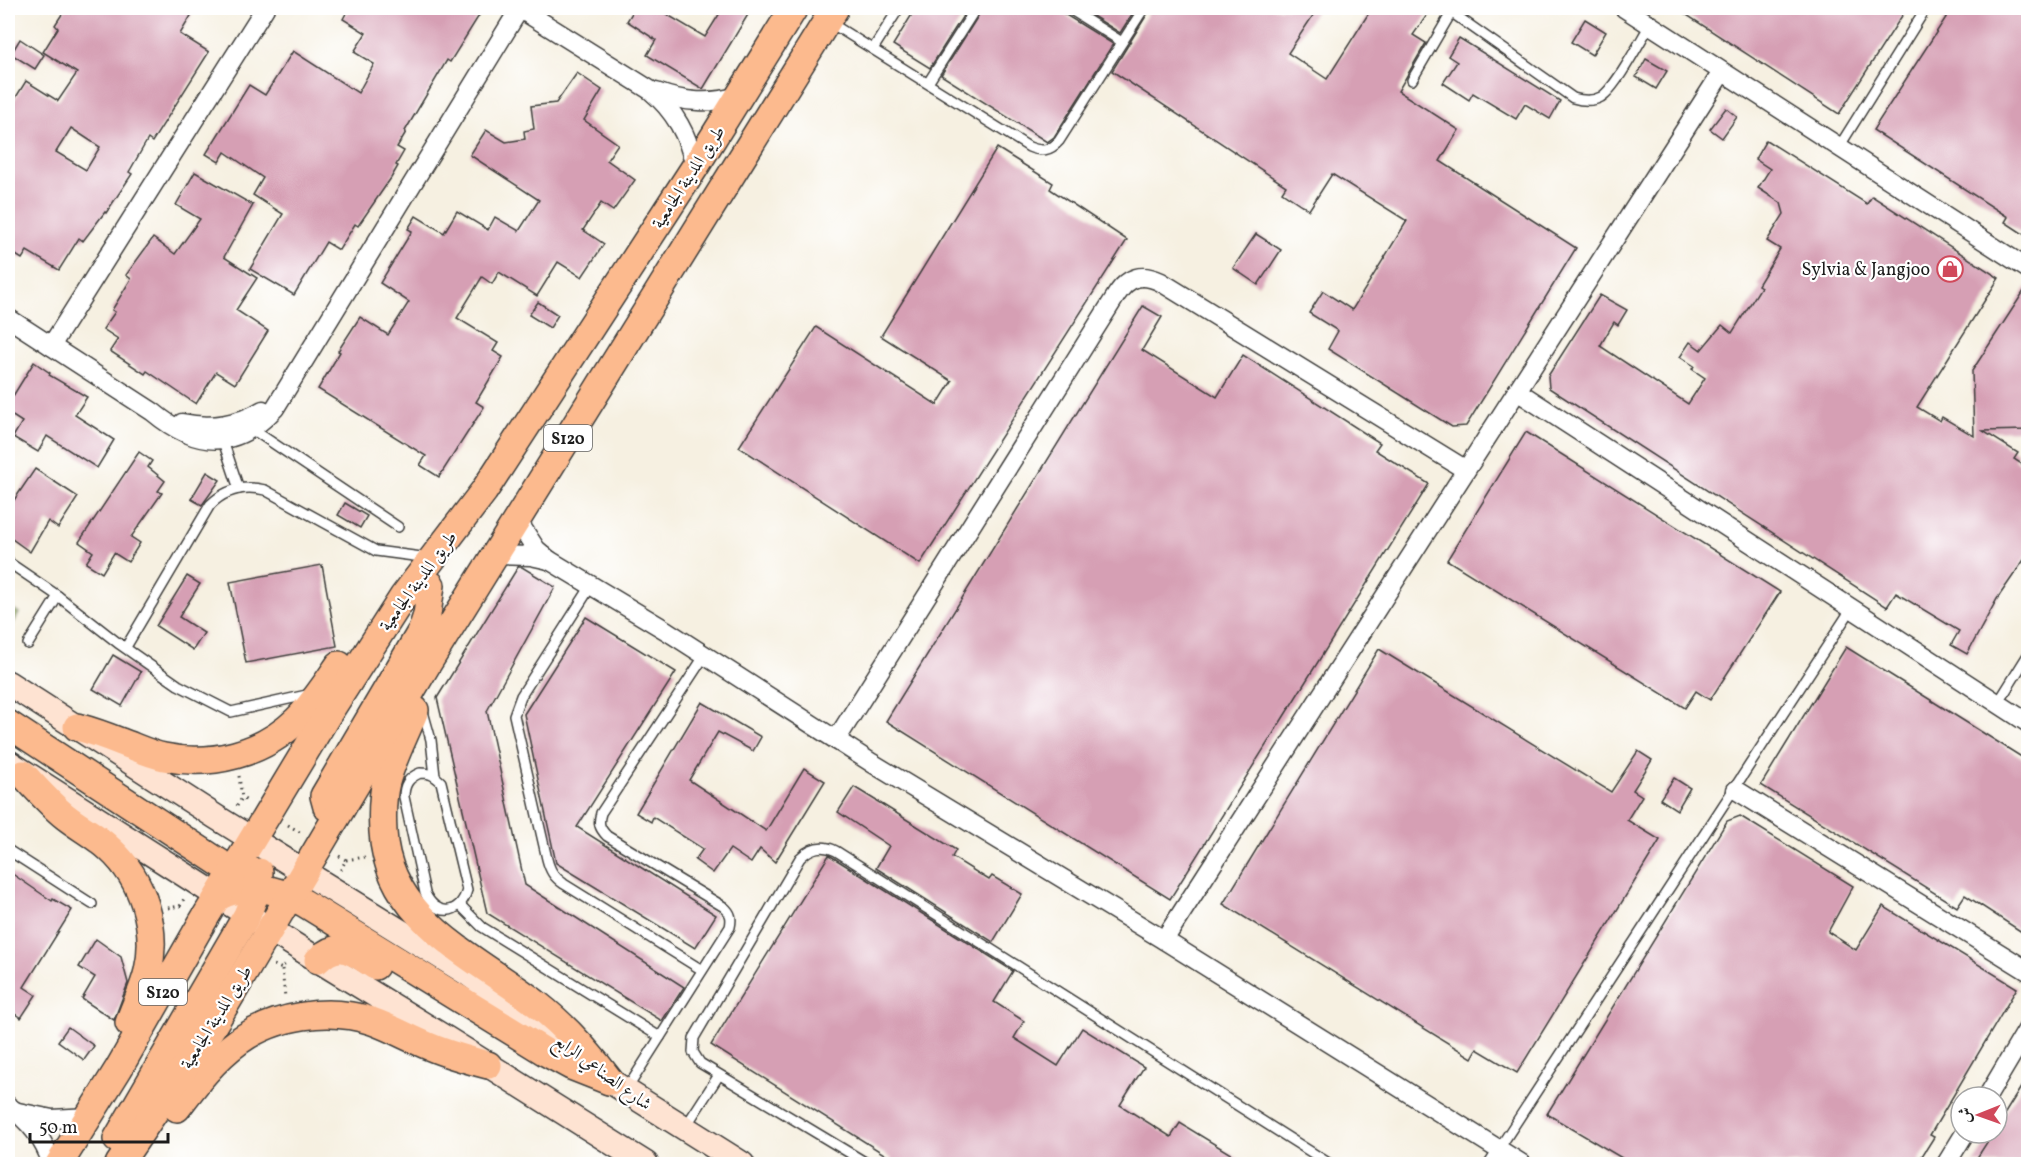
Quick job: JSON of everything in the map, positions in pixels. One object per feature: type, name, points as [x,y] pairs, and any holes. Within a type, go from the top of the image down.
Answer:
[{"type":"main road","name":"طريق المدينة الجامعية","points":[[119,1164],[212,1027],[254,881],[326,717],[403,597],[436,563],[484,491],[695,167],[794,8]]},
{"type":"main road","name":"طريق المدينة الجامعية","points":[[59,1164],[119,1068],[218,897],[254,881],[289,895],[426,666],[831,14]]},
{"type":"main road","points":[[338,811],[332,811],[327,807],[324,796],[422,630],[427,615],[436,563]]},
{"type":"main road","points":[[105,1164],[254,881],[436,563]]},
{"type":"main road","points":[[77,727],[163,757],[210,760],[237,756],[277,736],[296,721],[363,634],[403,597]]},
{"type":"main road","points":[[426,666],[419,701],[386,782],[382,811],[386,854],[390,869],[403,896],[421,918],[443,938],[539,1006],[564,1028],[618,1086]]},
{"type":"main road","points":[[8,683],[77,727],[254,881],[318,960],[646,1164]]},
{"type":"main road","points":[[8,724],[254,881],[310,906],[547,1053],[618,1086]]},
{"type":"main road","points":[[15,768],[218,897]]},
{"type":"main road","points":[[15,768],[65,816],[111,849],[128,869],[141,891],[147,911],[152,944],[148,970],[124,1038],[119,1068]]},
{"type":"main road","points":[[254,881],[304,870]]},
{"type":"main road","name":"شارع الصناعي الرابع","points":[[304,870],[467,973],[618,1086],[742,1164]]},
{"type":"main road","points":[[318,960],[327,952],[339,948],[351,951],[510,1048],[539,1061],[571,1066]]},
{"type":"main road","points":[[135,1164],[214,1062],[240,1040],[270,1024],[303,1016],[337,1014],[371,1021],[430,1047],[488,1065]]},
{"type":"street","points":[[51,346],[265,8]]},
{"type":"street","points":[[8,318],[183,434],[209,439],[239,436],[252,429],[275,408],[519,8],[664,101],[684,131],[695,167]]},
{"type":"street","points":[[1624,8],[2028,269]]},
{"type":"street","points":[[1164,940],[1722,72]]},
{"type":"street","points":[[650,90],[684,101],[721,101],[740,96]]},
{"type":"street","points":[[836,740],[1124,283],[1136,277],[1149,276],[1161,282],[1466,470]]},
{"type":"street","points":[[1517,391],[2028,723]]},
{"type":"street","points":[[153,412],[186,424],[214,426],[250,417],[281,396]]},
{"type":"street","points":[[517,520],[536,549],[549,560],[705,655],[836,740],[1164,940],[1494,1157],[1522,1164]]},
{"type":"street","points":[[495,555],[522,555],[549,560]]},
{"type":"street","points":[[1736,789],[2028,971]]},
{"type":"street","points":[[1994,1085],[2028,1028]]},
{"type":"street","points":[[12,1109],[52,1119],[89,1117]]},
{"type":"street","points":[[12,1109],[30,1124],[41,1138],[51,1164]]},
{"type":"street","points":[[1946,1164],[1958,1145]]},
{"type":"lane","points":[[873,49],[899,8]]},
{"type":"lane","points":[[928,83],[976,8]]},
{"type":"lane","points":[[1068,8],[1122,42]]},
{"type":"lane","points":[[831,14],[873,49],[1029,147],[1045,150],[1053,147],[1059,141],[1144,8]]},
{"type":"lane","points":[[1839,147],[1926,8]]},
{"type":"lane","points":[[1412,80],[1452,10],[1573,98],[1587,101],[1606,93],[1650,25]]},
{"type":"lane","points":[[252,429],[398,527]]},
{"type":"lane","points":[[222,438],[239,489]]},
{"type":"lane","points":[[126,647],[210,505],[222,495],[239,489],[265,490],[376,551],[436,563]]},
{"type":"lane","points":[[8,562],[58,596],[118,644],[126,647],[178,685],[231,712],[320,692]]},
{"type":"lane","points":[[591,586],[521,696],[514,715],[547,859],[550,869],[564,884],[702,970]]},
{"type":"lane","points":[[28,644],[58,596]]},
{"type":"lane","points":[[1494,1157],[1852,608]]},
{"type":"lane","points":[[618,1086],[660,1037],[730,927],[732,919],[730,912],[607,836],[601,830],[599,821],[601,813],[705,655]]},
{"type":"lane","points":[[1998,703],[2028,655]]},
{"type":"lane","points":[[419,701],[431,740],[435,776]]},
{"type":"lane","points":[[428,773],[435,776],[441,782],[444,790],[467,890],[460,905],[447,910],[437,909],[429,902],[425,893],[404,798],[404,789],[412,776],[428,773]]},
{"type":"lane","points":[[868,1164],[700,1063],[695,1058],[692,1045],[800,858],[813,848],[828,847],[1330,1164]]},
{"type":"lane","points":[[8,850],[92,904]]},
{"type":"lane","points":[[460,905],[482,927],[660,1037]]},
{"type":"lane","points":[[684,1128],[719,1075]]},
{"type":"path","points":[[282,969],[288,1020]]},
{"type":"green space","points":[[8,606],[19,613],[8,633]]},
{"type":"building","points":[[66,8],[183,8],[192,14],[180,34],[209,52],[152,142],[148,139],[129,172],[132,174],[106,213],[83,241],[79,238],[59,270],[27,251],[22,259],[8,250],[8,110],[26,81],[58,101],[77,73],[43,52],[58,28],[55,25]],"holes":[[[71,128],[100,147],[86,170],[56,152]]]},
{"type":"building","points":[[349,8],[471,8],[480,14],[450,62],[447,60],[405,131],[397,147],[404,151],[391,178],[358,226],[355,224],[339,250],[326,242],[294,295],[250,269],[283,214],[253,195],[263,178],[225,152],[219,162],[206,154],[249,85],[265,95],[293,51],[358,93],[374,64],[354,52],[366,33],[343,19]]},
{"type":"building","points":[[635,8],[656,8],[705,37],[723,8],[752,8],[703,89],[647,55],[656,40],[627,21]]},
{"type":"building","points":[[916,8],[968,8],[930,68],[893,45]]},
{"type":"building","points":[[983,8],[1061,8],[1064,14],[1113,44],[1054,137],[1047,142],[941,75]]},
{"type":"building","points":[[1080,8],[1136,8],[1120,33]]},
{"type":"building","points":[[1151,8],[1318,8],[1288,53],[1327,79],[1372,8],[1432,8],[1413,35],[1426,43],[1398,91],[1459,130],[1440,161],[1576,248],[1466,426],[1452,427],[1328,349],[1338,331],[1309,313],[1323,291],[1352,310],[1407,221],[1332,174],[1309,210],[1282,192],[1286,186],[1112,71]]},
{"type":"building","points":[[1676,8],[1907,8],[1839,114]]},
{"type":"building","points":[[1952,8],[2028,8],[2028,237],[2005,222],[2008,217],[1873,130]]},
{"type":"building","points":[[1585,19],[1606,32],[1592,55],[1571,42]]},
{"type":"building","points":[[1459,38],[1560,101],[1550,119],[1525,104],[1516,119],[1473,93],[1469,100],[1443,83],[1457,62],[1448,56]]},
{"type":"building","points":[[20,39],[44,55],[35,69],[11,54]]},
{"type":"building","points":[[1646,59],[1667,71],[1656,89],[1636,77]]},
{"type":"building","points":[[577,73],[602,90],[584,120],[618,144],[607,160],[635,180],[613,211],[601,203],[583,230],[604,244],[582,277],[558,262],[537,296],[499,272],[492,284],[482,277],[457,318],[498,343],[493,351],[503,357],[476,402],[484,407],[439,477],[420,465],[426,456],[318,389],[340,352],[338,351],[360,317],[388,335],[409,302],[380,283],[412,231],[408,229],[416,216],[444,233],[457,211],[488,230],[495,217],[519,231],[539,200],[470,155],[486,130],[506,142],[525,139],[524,131],[534,129],[531,106],[556,103]]},
{"type":"building","points":[[1726,108],[1737,117],[1722,138],[1710,129]]},
{"type":"building","points":[[1766,140],[1867,204],[1872,196],[1999,278],[1917,407],[1940,421],[1942,417],[1974,436],[1972,371],[2028,285],[2028,430],[1983,431],[2018,453],[2014,459],[2028,468],[2028,554],[1997,599],[1967,654],[1951,645],[1959,631],[1896,593],[1887,607],[1549,388],[1548,376],[1600,295],[1627,310],[1618,325],[1614,322],[1600,346],[1688,404],[1705,378],[1692,369],[1694,366],[1680,357],[1690,342],[1701,350],[1722,325],[1732,333],[1761,287],[1758,285],[1780,249],[1767,241],[1784,214],[1781,203],[1758,188],[1770,169],[1755,159]]},
{"type":"building","points":[[997,148],[1053,183],[1050,189],[1127,240],[920,564],[739,447],[816,327],[937,405],[952,381],[881,336]]},
{"type":"building","points":[[195,172],[253,205],[224,257],[257,278],[236,310],[268,331],[235,384],[216,372],[196,404],[147,371],[145,374],[110,351],[118,339],[103,329],[115,312],[112,310],[131,279],[126,275],[153,238],[175,254],[200,219],[176,205]]},
{"type":"building","points":[[1256,234],[1281,250],[1258,285],[1233,268]]},
{"type":"building","points":[[538,302],[558,315],[550,328],[529,315]]},
{"type":"building","points":[[1143,306],[1162,317],[1142,350],[1217,397],[1243,355],[1380,443],[1375,450],[1429,484],[1170,899],[886,721]]},
{"type":"building","points":[[34,362],[50,373],[49,375],[87,397],[75,415],[114,440],[97,468],[47,436],[38,452],[13,437],[22,422],[8,413],[8,404]]},
{"type":"building","points":[[1526,432],[1780,592],[1710,700],[1696,691],[1685,708],[1447,560]]},
{"type":"building","points":[[139,452],[152,461],[148,467],[165,481],[158,491],[162,493],[131,537],[140,543],[128,562],[114,553],[102,573],[86,563],[93,552],[79,542]]},
{"type":"building","points":[[35,469],[78,497],[58,528],[48,521],[30,552],[8,536],[8,509]]},
{"type":"building","points":[[207,472],[220,480],[202,505],[191,499]]},
{"type":"building","points":[[345,503],[367,516],[360,528],[338,515]]},
{"type":"building","points":[[322,565],[337,646],[246,663],[230,582]]},
{"type":"building","points":[[518,567],[522,567],[555,587],[487,711],[525,885],[684,987],[662,1021],[487,913],[437,698]]},
{"type":"building","points":[[187,576],[200,584],[179,617],[204,633],[193,650],[156,626]]},
{"type":"building","points":[[586,617],[676,672],[577,827],[716,915],[695,948],[556,863],[524,714]]},
{"type":"building","points":[[1846,647],[2028,761],[2028,936],[1965,895],[1957,907],[1761,785]]},
{"type":"building","points":[[1379,649],[1611,792],[1638,751],[1652,760],[1633,790],[1642,796],[1627,820],[1660,840],[1517,1073],[1477,1049],[1472,1058],[1223,904]]},
{"type":"building","points":[[113,655],[141,672],[122,706],[93,689]]},
{"type":"building","points":[[702,702],[761,737],[753,751],[718,732],[689,780],[766,831],[804,768],[825,781],[775,862],[760,849],[751,863],[730,849],[713,873],[695,860],[703,849],[653,817],[651,822],[636,813]]},
{"type":"building","points":[[1674,778],[1690,788],[1677,810],[1660,799]]},
{"type":"building","points":[[854,787],[956,850],[952,857],[989,880],[992,876],[1022,894],[993,942],[876,868],[889,846],[838,812]]},
{"type":"building","points":[[1740,816],[1853,886],[1828,932],[1856,950],[1883,906],[2017,988],[1960,1085],[1949,1085],[1949,1103],[1930,1135],[1934,1137],[1917,1164],[1632,1164],[1547,1114],[1727,821]]},
{"type":"building","points":[[829,855],[1013,971],[994,1002],[1024,1021],[1014,1038],[1058,1066],[1082,1028],[1144,1067],[1120,1105],[1171,1137],[1180,1123],[1247,1164],[889,1164],[892,1159],[711,1045]]},
{"type":"building","points":[[8,871],[52,901],[53,899],[72,910],[24,987],[36,995],[21,1018],[9,1010],[8,1013]]},
{"type":"building","points":[[96,939],[121,957],[128,983],[114,1020],[82,999],[95,977],[79,967]]},
{"type":"building","points":[[68,1027],[94,1046],[84,1060],[58,1041]]},
{"type":"building","points":[[2028,1076],[2028,1164],[1973,1164],[1985,1145],[2009,1145],[2009,1107]]},
{"type":"place","name":"Sylvia & Jangjoo","points":[[1950,269]]}]
